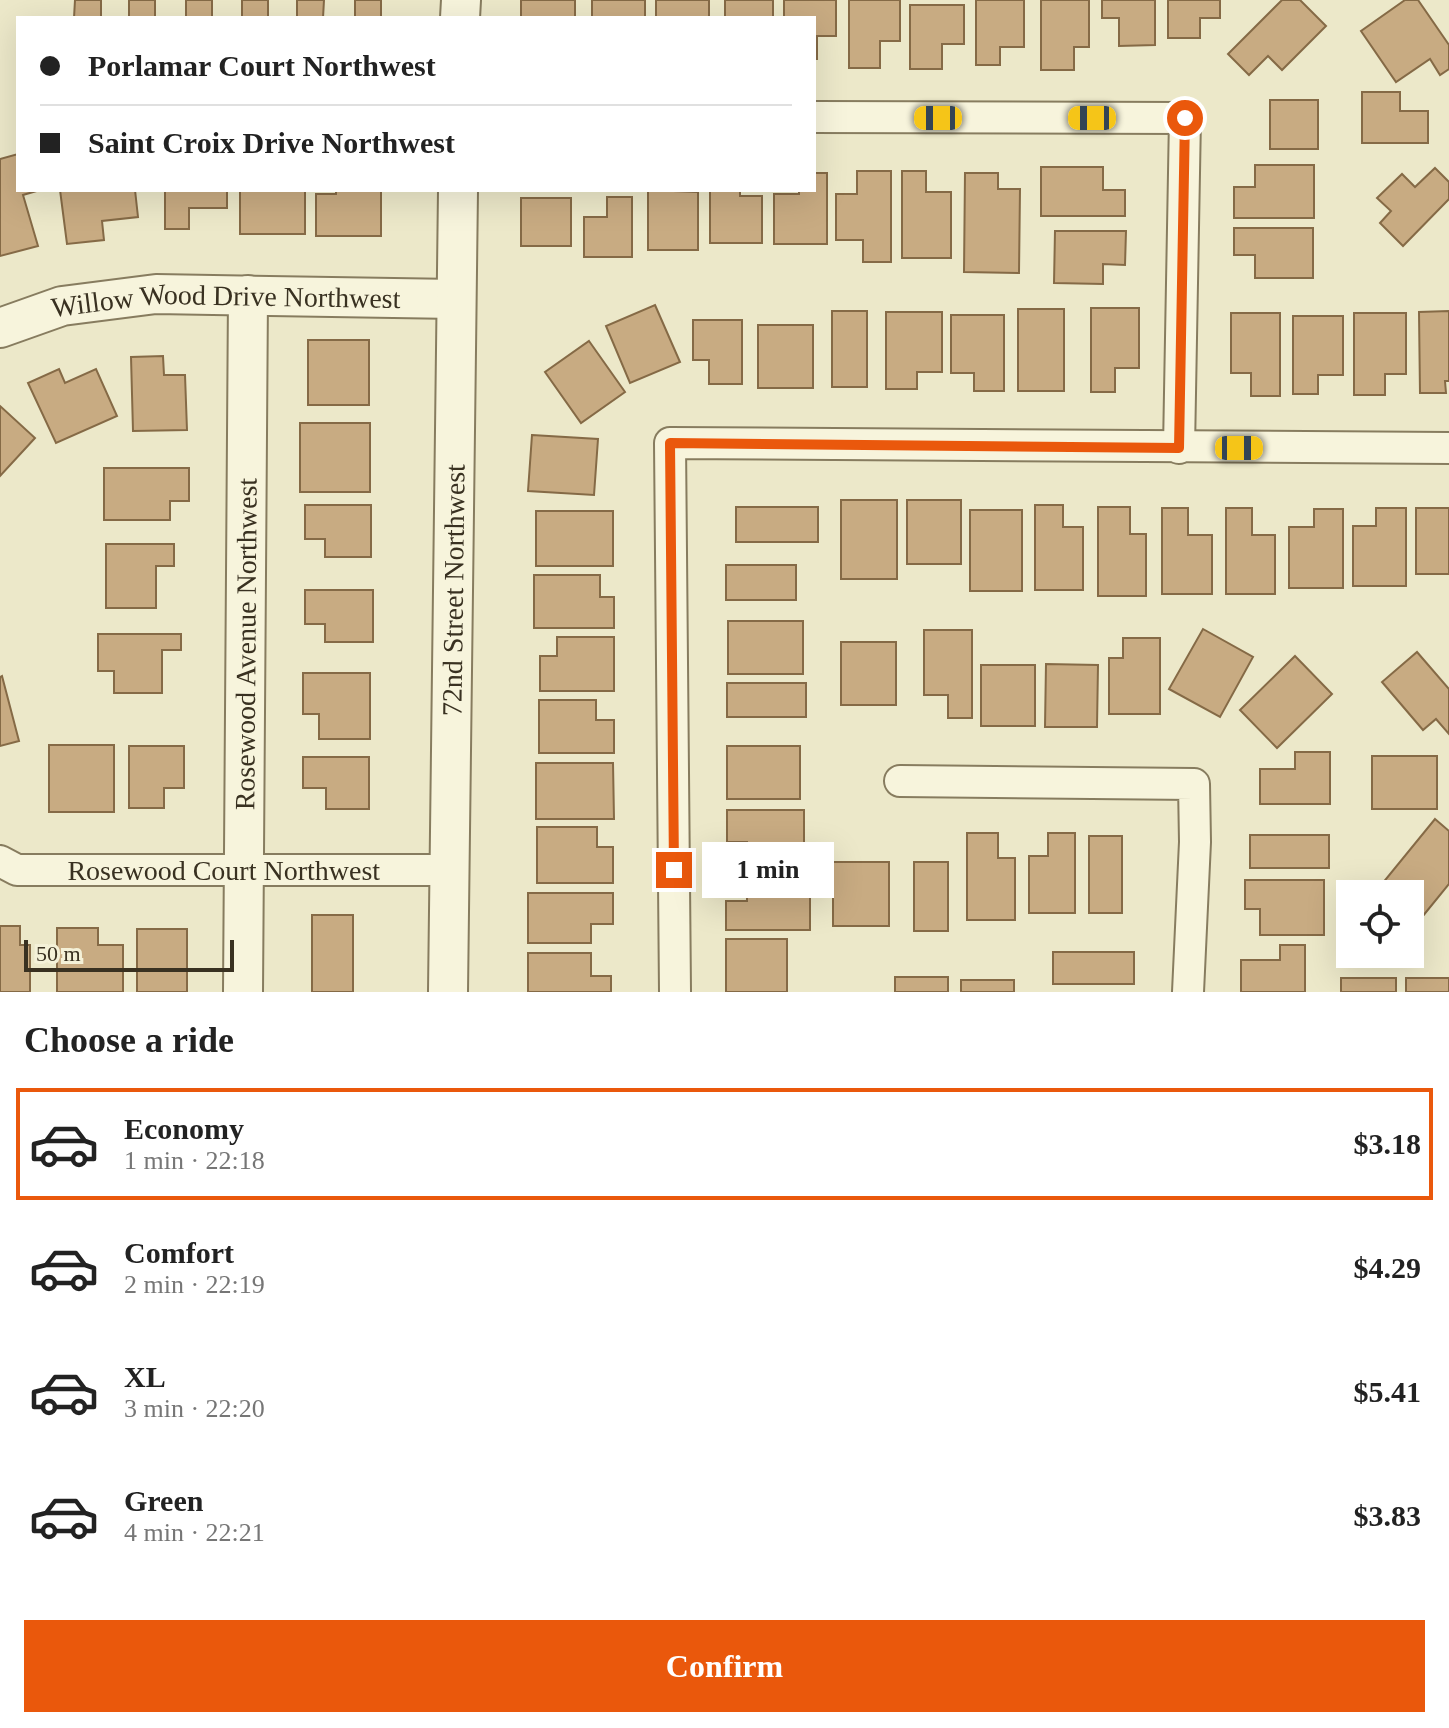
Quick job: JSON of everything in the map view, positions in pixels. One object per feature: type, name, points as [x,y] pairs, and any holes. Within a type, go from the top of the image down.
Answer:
[{"type":"street","points":[[816,117],[1185,118],[1179,448]]},
{"type":"street","name":"72nd Street Northwest","points":[[448,992],[458,192]]},
{"type":"street","name":"Willow Wood Drive Northwest","points":[[0,328],[62,306],[156,294],[456,299]]},
{"type":"street","name":"Rosewood Avenue Northwest","points":[[243,992],[248,295]]},
{"type":"street","points":[[675,992],[670,443],[1449,448]]},
{"type":"street","points":[[900,781],[1194,784],[1195,842],[1188,992]]},
{"type":"street","name":"Rosewood Court Northwest","points":[[0,861],[17,870],[448,870]]},
{"type":"building","points":[[75,0],[101,0],[101,16],[74,16]]},
{"type":"building","points":[[129,0],[155,0],[155,16],[129,16]]},
{"type":"building","points":[[186,0],[212,0],[212,16],[186,16]]},
{"type":"building","points":[[242,0],[268,0],[268,16],[242,16]]},
{"type":"building","points":[[297,0],[324,0],[323,16],[297,16]]},
{"type":"building","points":[[355,0],[381,0],[381,16],[355,16]]},
{"type":"building","points":[[521,0],[575,0],[575,16],[521,16]]},
{"type":"building","points":[[592,0],[645,0],[645,16],[592,16]]},
{"type":"building","points":[[656,0],[709,0],[709,16],[656,16]]},
{"type":"building","points":[[725,0],[773,0],[773,16],[725,16]]},
{"type":"building","points":[[784,0],[836,0],[836,36],[817,36],[816,59],[816,16],[784,16]]},
{"type":"building","points":[[849,0],[900,0],[900,41],[880,41],[880,68],[849,68]]},
{"type":"building","points":[[976,0],[1024,0],[1024,47],[1000,47],[1000,65],[976,65]]},
{"type":"building","points":[[1041,0],[1089,0],[1089,47],[1074,47],[1074,70],[1041,70]]},
{"type":"building","points":[[1102,0],[1155,0],[1155,45],[1119,46],[1119,18],[1102,18]]},
{"type":"building","points":[[1168,0],[1220,0],[1220,18],[1200,18],[1200,38],[1168,38]]},
{"type":"building","points":[[1282,0],[1300,0],[1326,26],[1282,70],[1268,56],[1249,75],[1228,54]]},
{"type":"building","points":[[1405,0],[1418,0],[1449,45],[1449,69],[1440,75],[1430,59],[1396,82],[1361,31]]},
{"type":"building","points":[[910,5],[964,5],[964,44],[942,44],[942,69],[910,69]]},
{"type":"building","points":[[1362,92],[1400,92],[1400,111],[1428,111],[1428,143],[1362,143]]},
{"type":"building","points":[[1270,100],[1318,100],[1318,149],[1270,149]]},
{"type":"building","points":[[16,155],[16,192],[33,192],[23,195],[38,246],[0,256],[0,159]]},
{"type":"building","points":[[1255,165],[1314,165],[1314,218],[1234,218],[1234,187],[1255,187]]},
{"type":"building","points":[[1041,167],[1103,167],[1103,190],[1125,190],[1125,216],[1041,216]]},
{"type":"building","points":[[1435,168],[1449,182],[1449,199],[1403,246],[1380,223],[1391,211],[1377,198],[1402,174],[1415,187]]},
{"type":"building","points":[[857,171],[891,171],[891,262],[863,262],[863,240],[836,240],[836,194],[857,194]]},
{"type":"building","points":[[902,171],[926,171],[926,192],[951,192],[951,258],[902,258]]},
{"type":"building","points":[[816,173],[827,173],[827,244],[774,244],[774,194],[816,192]]},
{"type":"building","points":[[965,173],[998,173],[998,189],[1020,189],[1019,273],[964,272]]},
{"type":"building","points":[[60,192],[135,192],[138,217],[102,221],[104,240],[67,244]]},
{"type":"building","points":[[165,192],[227,192],[227,208],[189,208],[189,229],[165,229]]},
{"type":"building","points":[[240,192],[305,192],[305,234],[240,234]]},
{"type":"building","points":[[381,192],[381,236],[316,236],[316,194]]},
{"type":"building","points":[[648,192],[698,192],[698,250],[648,250]]},
{"type":"building","points":[[710,192],[762,196],[762,243],[710,243]]},
{"type":"building","points":[[607,197],[632,197],[632,257],[584,257],[584,217],[607,217]]},
{"type":"building","points":[[521,198],[571,198],[571,246],[521,246]]},
{"type":"building","points":[[1234,228],[1313,228],[1313,278],[1255,278],[1255,255],[1234,255]]},
{"type":"building","points":[[1055,231],[1126,231],[1125,265],[1103,264],[1103,284],[1054,283]]},
{"type":"building","points":[[655,305],[680,362],[630,383],[606,326]]},
{"type":"building","points":[[1091,308],[1139,308],[1139,368],[1115,368],[1115,392],[1091,392]]},
{"type":"building","points":[[1018,309],[1064,309],[1064,391],[1018,391]]},
{"type":"building","points":[[832,311],[867,311],[867,387],[832,387]]},
{"type":"building","points":[[1449,311],[1449,381],[1445,381],[1446,393],[1420,393],[1419,312]]},
{"type":"building","points":[[886,312],[942,312],[942,372],[917,372],[917,389],[886,389]]},
{"type":"building","points":[[1231,313],[1280,313],[1280,396],[1251,396],[1251,373],[1231,373]]},
{"type":"building","points":[[1354,313],[1406,313],[1406,374],[1385,374],[1385,395],[1354,395]]},
{"type":"building","points":[[951,315],[1004,315],[1004,391],[974,391],[974,373],[951,373]]},
{"type":"building","points":[[1293,316],[1343,316],[1343,375],[1318,375],[1318,394],[1293,394]]},
{"type":"building","points":[[693,320],[742,320],[742,384],[709,384],[709,360],[693,360]]},
{"type":"building","points":[[758,325],[813,325],[813,388],[758,388]]},
{"type":"building","points":[[308,340],[369,340],[369,405],[308,405]]},
{"type":"building","points":[[589,341],[625,392],[581,423],[545,372]]},
{"type":"building","points":[[163,356],[164,375],[185,375],[187,430],[133,431],[131,357]]},
{"type":"building","points":[[59,369],[65,383],[96,369],[117,416],[56,443],[28,383]]},
{"type":"building","points":[[0,406],[35,438],[0,476]]},
{"type":"building","points":[[300,423],[370,423],[370,492],[300,492]]},
{"type":"building","points":[[532,435],[598,439],[594,495],[528,491]]},
{"type":"building","points":[[104,468],[189,468],[189,501],[170,501],[170,520],[104,520]]},
{"type":"building","points":[[841,500],[897,500],[897,579],[841,579]]},
{"type":"building","points":[[907,500],[961,500],[961,564],[907,564]]},
{"type":"building","points":[[305,505],[371,505],[371,557],[325,557],[325,539],[305,539]]},
{"type":"building","points":[[1035,505],[1063,505],[1063,527],[1083,527],[1083,590],[1035,590]]},
{"type":"building","points":[[736,507],[818,507],[818,542],[736,542]]},
{"type":"building","points":[[1098,507],[1130,507],[1130,534],[1146,534],[1146,596],[1098,596]]},
{"type":"building","points":[[1162,508],[1188,508],[1188,535],[1212,535],[1212,594],[1162,594]]},
{"type":"building","points":[[1226,508],[1252,508],[1252,535],[1275,535],[1275,594],[1226,594]]},
{"type":"building","points":[[1376,508],[1406,508],[1406,586],[1353,586],[1353,526],[1376,526]]},
{"type":"building","points":[[1416,508],[1449,508],[1449,574],[1416,574]]},
{"type":"building","points":[[1314,509],[1343,509],[1343,588],[1289,588],[1289,527],[1314,527]]},
{"type":"building","points":[[970,510],[1022,510],[1022,591],[970,591]]},
{"type":"building","points":[[536,511],[613,511],[613,566],[536,566]]},
{"type":"building","points":[[106,544],[174,544],[174,566],[156,566],[156,608],[106,608]]},
{"type":"building","points":[[726,565],[796,565],[796,600],[726,600]]},
{"type":"building","points":[[534,575],[600,575],[600,597],[614,597],[614,628],[534,628]]},
{"type":"building","points":[[305,590],[373,590],[373,642],[325,642],[325,624],[305,624]]},
{"type":"building","points":[[728,621],[803,621],[803,674],[728,674]]},
{"type":"building","points":[[1203,629],[1253,657],[1220,717],[1169,689]]},
{"type":"building","points":[[924,630],[972,630],[972,718],[948,718],[948,695],[924,695]]},
{"type":"building","points":[[98,634],[181,634],[181,650],[162,650],[162,693],[114,693],[114,671],[98,671]]},
{"type":"building","points":[[557,637],[614,637],[614,691],[540,691],[540,656],[557,656]]},
{"type":"building","points":[[1123,638],[1160,638],[1160,714],[1109,714],[1109,658],[1123,658]]},
{"type":"building","points":[[841,642],[896,642],[896,705],[841,705]]},
{"type":"building","points":[[1417,652],[1449,689],[1449,734],[1436,719],[1423,730],[1382,682]]},
{"type":"building","points":[[1295,656],[1332,694],[1277,748],[1240,710]]},
{"type":"building","points":[[1046,664],[1098,665],[1097,727],[1045,727]]},
{"type":"building","points":[[981,665],[1035,665],[1035,726],[981,726]]},
{"type":"building","points":[[303,673],[370,673],[370,739],[319,739],[319,714],[303,714]]},
{"type":"building","points":[[0,677],[19,741],[0,746]]},
{"type":"building","points":[[727,683],[806,683],[806,717],[727,717]]},
{"type":"building","points":[[539,700],[596,700],[596,720],[614,720],[614,753],[539,753]]},
{"type":"building","points":[[49,745],[114,745],[114,812],[49,812]]},
{"type":"building","points":[[129,746],[184,746],[184,788],[164,788],[164,808],[129,808]]},
{"type":"building","points":[[727,746],[800,746],[800,799],[727,799]]},
{"type":"building","points":[[1295,752],[1330,752],[1330,804],[1260,804],[1260,769],[1295,769]]},
{"type":"building","points":[[1372,756],[1437,756],[1437,809],[1372,809]]},
{"type":"building","points":[[303,757],[369,757],[369,809],[326,809],[326,788],[303,788]]},
{"type":"building","points":[[536,763],[613,763],[614,819],[536,819]]},
{"type":"building","points":[[727,810],[804,810],[804,862],[747,862],[747,842],[727,842]]},
{"type":"building","points":[[1435,819],[1449,831],[1449,884],[1424,915],[1424,880],[1385,880]]},
{"type":"building","points":[[537,827],[597,827],[597,847],[613,847],[613,883],[537,883]]},
{"type":"building","points":[[967,833],[998,833],[998,858],[1015,858],[1015,920],[967,920]]},
{"type":"building","points":[[1048,833],[1075,833],[1075,913],[1029,913],[1029,856],[1048,856]]},
{"type":"building","points":[[1250,835],[1329,835],[1329,868],[1250,868]]},
{"type":"building","points":[[1089,836],[1122,836],[1122,913],[1089,913]]},
{"type":"building","points":[[833,862],[889,862],[889,926],[833,926]]},
{"type":"building","points":[[914,862],[948,862],[948,931],[914,931]]},
{"type":"building","points":[[1245,880],[1324,880],[1324,935],[1260,935],[1260,909],[1245,909]]},
{"type":"building","points":[[747,881],[810,881],[810,930],[726,930],[726,901],[747,901]]},
{"type":"building","points":[[528,893],[613,893],[613,924],[591,924],[591,943],[528,943]]},
{"type":"building","points":[[312,915],[353,915],[353,992],[312,992]]},
{"type":"building","points":[[0,926],[20,926],[20,945],[30,945],[30,992],[0,992]]},
{"type":"building","points":[[57,928],[98,928],[98,945],[123,945],[123,992],[57,992]]},
{"type":"building","points":[[137,929],[187,929],[187,992],[137,992]]},
{"type":"building","points":[[726,939],[787,939],[787,992],[726,992]]},
{"type":"building","points":[[1280,945],[1305,945],[1305,992],[1241,992],[1241,960],[1280,960]]},
{"type":"building","points":[[1053,952],[1134,952],[1134,984],[1053,984]]},
{"type":"building","points":[[528,953],[591,953],[591,976],[611,976],[611,992],[528,992]]},
{"type":"building","points":[[895,977],[948,977],[948,992],[895,992]]},
{"type":"building","points":[[1341,978],[1396,978],[1396,992],[1341,992]]},
{"type":"building","points":[[1406,978],[1449,978],[1449,992],[1406,992]]},
{"type":"building","points":[[961,980],[1014,980],[1014,992],[961,992]]},
{"type":"route","points":[[674,870],[670,443],[1179,448],[1185,118]]}]
